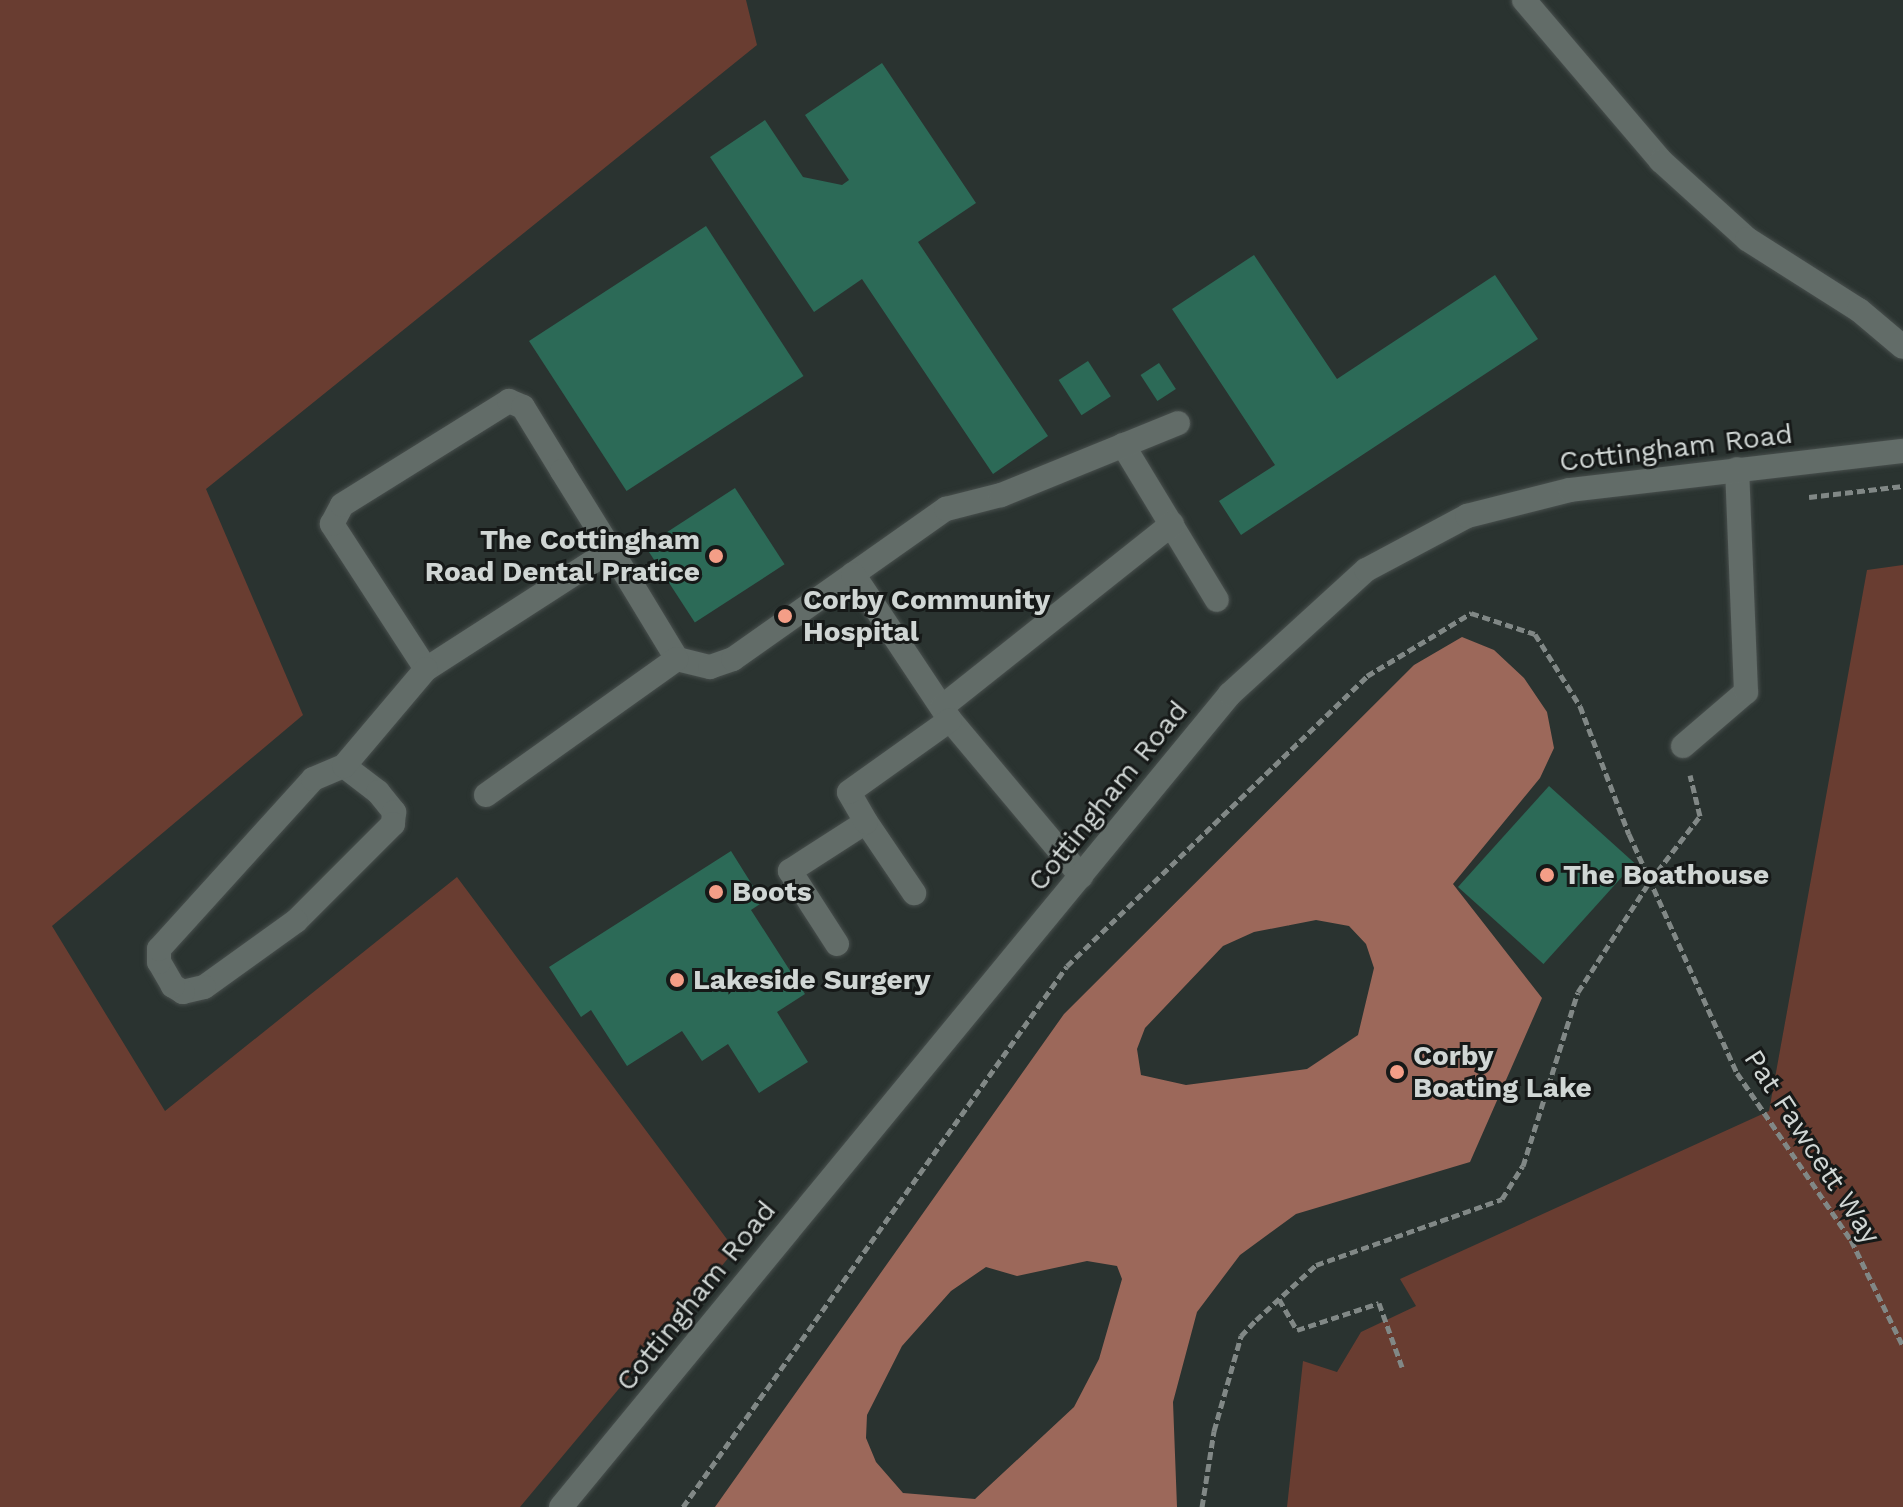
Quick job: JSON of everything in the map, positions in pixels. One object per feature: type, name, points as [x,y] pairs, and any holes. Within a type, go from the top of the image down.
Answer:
[{"type":"street","points":[[1524,0],[1661,161],[1747,239],[1859,310],[1903,347]]},
{"type":"street","points":[[426,669],[332,524],[342,505],[509,401],[523,407],[677,659],[710,667],[733,659],[946,509],[1001,495],[1178,423]]},
{"type":"street","points":[[1123,445],[1217,600]]},
{"type":"street","name":"Cottingham Road","points":[[561,1507],[1230,694],[1366,570],[1467,516],[1570,490],[1903,451]]},
{"type":"street","points":[[1683,746],[1746,692],[1737,469]]},
{"type":"street","points":[[914,893],[849,792],[1172,524]]},
{"type":"street","points":[[344,766],[378,792],[394,812],[393,824],[296,921],[204,987],[183,992],[173,986],[159,962],[159,949],[313,779],[344,766],[426,669],[611,550]]},
{"type":"street","points":[[853,574],[946,714],[1081,876]]},
{"type":"street","points":[[486,795],[677,659]]},
{"type":"street","points":[[837,944],[790,871],[866,822]]},
{"type":"path","name":"Pat Fawcett Way","points":[[683,1507],[1067,966],[1367,676],[1471,613],[1535,634],[1580,706],[1650,881],[1737,1073],[1851,1240],[1903,1346]]},
{"type":"path","points":[[1202,1507],[1214,1431],[1241,1336],[1316,1265],[1502,1199],[1523,1166],[1578,992],[1650,881],[1700,816],[1683,746]]},
{"type":"path","points":[[1279,1299],[1297,1330],[1379,1303],[1402,1367]]},
{"type":"shaded area","points":[[0,0],[746,0],[757,45],[206,489],[303,715],[52,926],[165,1111],[457,877],[735,1250],[520,1507],[0,1507]]},
{"type":"shaded area","points":[[1903,565],[1903,1507],[1287,1507],[1303,1361],[1337,1372],[1361,1332],[1416,1306],[1400,1279],[1769,1111],[1867,570]]},
{"type":"shaded area","name":"Corby Boating Lake","points":[[1462,637],[1494,650],[1524,678],[1547,712],[1554,748],[1540,778],[1453,884],[1542,998],[1470,1162],[1296,1214],[1240,1255],[1197,1312],[1173,1402],[1177,1507],[715,1507],[1064,1014],[1414,665]],"holes":[[[1316,920],[1349,926],[1366,944],[1374,968],[1358,1035],[1307,1069],[1186,1085],[1141,1075],[1137,1049],[1145,1028],[1223,946],[1254,932]],[[1087,1261],[1117,1266],[1122,1279],[1099,1359],[1074,1407],[975,1499],[903,1493],[876,1462],[866,1438],[867,1415],[902,1346],[951,1291],[986,1267],[1017,1276]]]},
{"type":"building","points":[[882,63],[976,203],[918,242],[1048,436],[993,474],[862,279],[814,312],[710,157],[765,120],[803,177],[842,185],[849,180],[805,115]]},
{"type":"building","points":[[706,226],[803,376],[627,491],[529,341]]},
{"type":"building","points":[[1254,255],[1337,379],[1495,275],[1538,339],[1241,535],[1219,501],[1275,465],[1172,309]]},
{"type":"building","points":[[1088,361],[1111,396],[1082,415],[1059,380]]},
{"type":"building","points":[[1159,363],[1176,389],[1157,401],[1141,375]]},
{"type":"building","name":"The Cottingham Road Dental Pratice","points":[[735,488],[785,564],[695,623],[645,546]]},
{"type":"building","name":"The Boathouse","points":[[1549,786],[1634,863],[1543,964],[1458,887]]},
{"type":"building","name":"Lakeside Surgery","points":[[731,851],[763,902],[751,910],[805,994],[777,1012],[808,1062],[759,1093],[728,1044],[702,1061],[682,1031],[627,1066],[591,1010],[581,1017],[549,967]]},
{"type":"place","name":"The Cottingham Road Dental Pratice","points":[[716,556]]},
{"type":"place","name":"Corby Community Hospital","points":[[785,616]]},
{"type":"place","name":"The Boathouse","points":[[1547,875]]},
{"type":"place","name":"Boots","points":[[716,892]]},
{"type":"place","name":"Lakeside Surgery","points":[[677,980]]},
{"type":"place","name":"Corby Boating Lake","points":[[1397,1072]]}]
